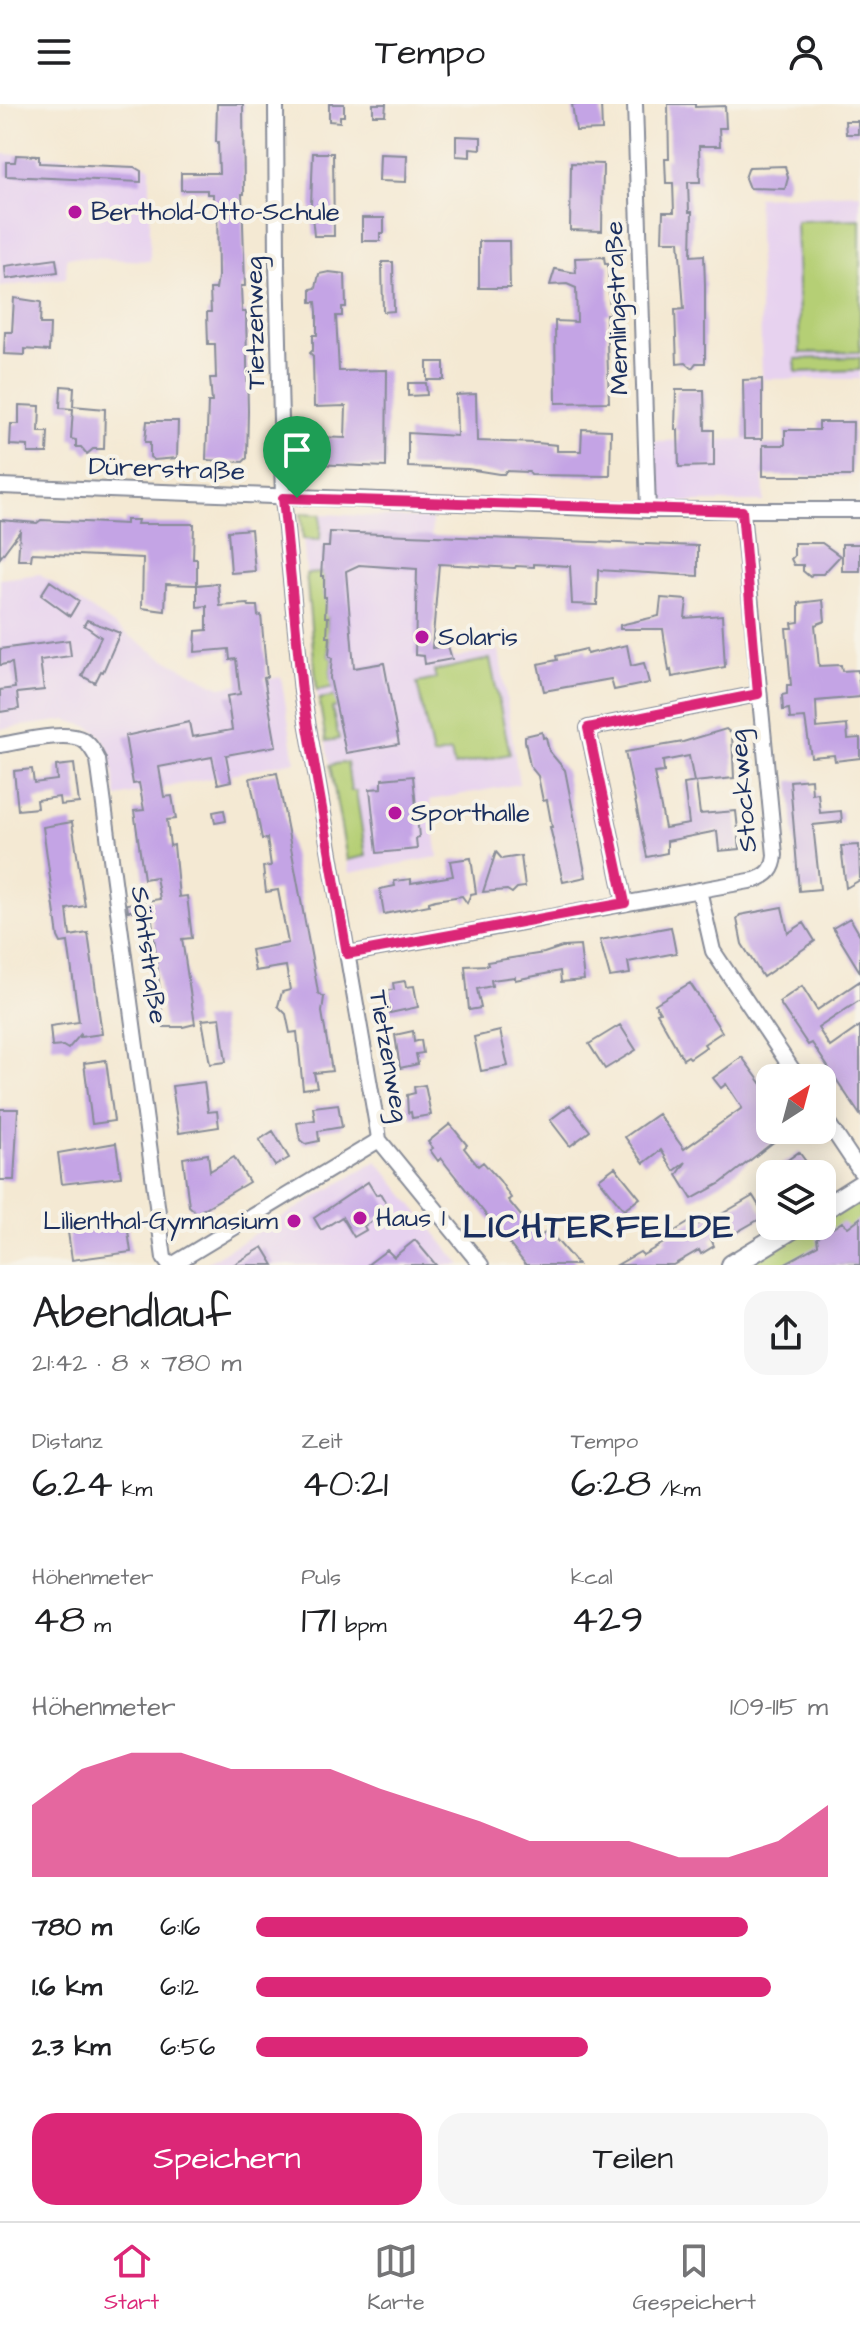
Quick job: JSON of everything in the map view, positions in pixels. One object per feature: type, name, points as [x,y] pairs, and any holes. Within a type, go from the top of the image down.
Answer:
[{"type":"main road","points":[[836,1201],[860,1186]]},
{"type":"main road","points":[[732,1265],[773,1240]]},
{"type":"street","name":"Tietzenweg","points":[[276,104],[283,498],[302,692],[379,1140],[481,1265]]},
{"type":"street","name":"Memlingstraße","points":[[635,104],[648,510]]},
{"type":"street","name":"Dürerstraße","points":[[0,486],[648,510],[860,510]]},
{"type":"street","name":"Stockweg","points":[[347,954],[765,877],[773,866],[775,855],[742,511]]},
{"type":"street","points":[[625,903],[588,728],[758,694]]},
{"type":"street","name":"Söhtstraße","points":[[0,745],[69,736],[82,739],[92,748],[98,760],[164,1258],[170,1265]]},
{"type":"street","points":[[699,890],[713,951],[789,1064]]},
{"type":"street","points":[[836,1135],[860,1171]]},
{"type":"street","points":[[170,1265],[379,1140]]},
{"type":"shaded area","name":"Berthold-Otto-Schule","points":[[0,154],[135,160],[150,167],[150,261],[67,257],[66,278],[0,287]]},
{"type":"shaded area","points":[[860,193],[860,379],[762,379],[757,197]]},
{"type":"shaded area","points":[[762,439],[764,502],[662,502],[655,497],[653,441]]},
{"type":"shaded area","points":[[301,513],[432,519],[427,663],[499,650],[519,784],[430,800],[438,857],[349,873],[316,686]]},
{"type":"shaded area","points":[[40,574],[159,656],[220,687],[281,677],[295,761],[117,797],[110,752],[102,737],[90,727],[66,720],[0,729],[0,579]]},
{"type":"shaded area","points":[[377,1161],[461,1265],[203,1265],[249,1237]]},
{"type":"green space","points":[[860,219],[860,352],[800,353],[796,221]]},
{"type":"green space","points":[[860,357],[860,370],[796,372],[795,359]]},
{"type":"green space","points":[[301,513],[321,514],[320,540],[303,539]]},
{"type":"green space","points":[[321,573],[326,597],[329,657],[332,658],[330,677],[334,687],[317,690],[306,574]]},
{"type":"green space","points":[[490,659],[510,754],[454,766],[451,752],[433,756],[417,683],[436,679],[434,671]]},
{"type":"green space","points":[[336,696],[337,707],[332,708],[339,739],[326,741],[319,699]]},
{"type":"green space","points":[[347,762],[351,791],[356,791],[366,856],[347,860],[330,765]]},
{"type":"green space","points":[[860,1195],[860,1265],[749,1265],[788,1240],[836,1240],[836,1210]]},
{"type":"building","points":[[217,104],[243,104],[245,286],[241,286],[242,312],[246,312],[248,411],[247,458],[243,462],[206,460],[208,402],[212,402],[210,378],[216,378],[215,344],[208,344],[207,312],[211,312],[210,289],[216,289],[218,277],[217,204],[213,204],[213,194],[207,194],[207,190],[181,190],[181,173],[219,173]]},
{"type":"building","points":[[329,104],[344,104],[344,116],[340,116],[340,122],[329,121]]},
{"type":"building","points":[[373,104],[386,104],[385,115],[373,115]]},
{"type":"building","points":[[572,104],[601,104],[602,130],[576,131]]},
{"type":"building","points":[[668,104],[725,106],[726,128],[719,128],[720,146],[699,146],[700,182],[688,182],[689,212],[692,212],[691,256],[704,255],[705,285],[705,363],[696,363],[692,368],[686,363],[677,364],[675,310],[684,309],[679,241],[662,241],[663,212],[674,212],[673,183],[666,183]]},
{"type":"building","points":[[845,121],[858,121],[858,134],[846,134]]},
{"type":"building","points":[[456,136],[481,137],[481,149],[470,148],[470,157],[456,156]]},
{"type":"building","points":[[313,153],[333,153],[334,236],[314,236],[311,205]]},
{"type":"building","points":[[380,154],[407,155],[406,182],[379,181]]},
{"type":"building","points":[[16,155],[39,156],[39,163],[134,167],[141,171],[141,182],[6,176],[6,162],[15,162]]},
{"type":"building","points":[[571,163],[603,164],[602,231],[570,230]]},
{"type":"building","points":[[785,166],[788,178],[785,189],[749,188],[745,178],[749,167]]},
{"type":"building","points":[[362,218],[384,218],[384,233],[380,233],[380,241],[362,241]]},
{"type":"building","points":[[479,241],[509,241],[510,288],[479,288]]},
{"type":"building","points":[[604,257],[605,264],[608,264],[610,314],[606,314],[609,402],[556,403],[555,321],[577,322],[576,288],[567,284],[550,285],[555,269],[576,273],[575,258]]},
{"type":"building","points":[[56,259],[58,272],[6,279],[5,266]]},
{"type":"building","points":[[382,262],[393,262],[394,311],[383,312]]},
{"type":"building","points":[[319,274],[345,274],[346,307],[342,307],[342,316],[336,316],[339,371],[387,370],[386,467],[314,464],[316,437],[345,438],[346,406],[314,407],[313,356],[310,353],[313,350],[313,335],[317,335],[317,312],[316,302],[311,302],[311,289],[316,288]]},
{"type":"building","points":[[14,298],[41,302],[40,324],[50,324],[49,351],[25,349],[25,355],[4,354],[5,332],[12,332]]},
{"type":"building","points":[[427,362],[444,362],[444,380],[427,380]]},
{"type":"building","points":[[762,379],[762,439],[744,439],[743,380]]},
{"type":"building","points":[[408,383],[426,383],[427,395],[408,396]]},
{"type":"building","points":[[61,386],[74,387],[73,406],[105,409],[104,449],[93,449],[87,454],[81,447],[76,447],[76,440],[71,439],[73,409],[60,408]]},
{"type":"building","points":[[676,390],[704,390],[705,430],[714,430],[714,466],[679,467],[678,430],[675,430]]},
{"type":"building","points":[[476,394],[477,441],[537,443],[557,445],[557,451],[581,451],[582,429],[611,430],[610,476],[531,475],[529,472],[506,471],[499,474],[468,469],[408,467],[408,433],[457,436],[456,395]]},
{"type":"building","points":[[19,405],[40,406],[39,432],[48,432],[47,453],[28,453],[28,446],[10,445],[11,424],[19,424]]},
{"type":"building","points":[[147,421],[178,421],[177,458],[154,460],[150,457],[150,442],[145,442]]},
{"type":"building","points":[[819,422],[853,422],[852,476],[763,476],[763,445],[785,445],[785,430],[819,430]]},
{"type":"building","points":[[0,520],[126,524],[126,520],[138,520],[137,524],[194,524],[193,559],[197,559],[197,585],[166,584],[165,611],[142,608],[143,558],[32,553],[31,560],[18,560],[20,531],[0,558]]},
{"type":"building","points":[[251,529],[255,571],[231,573],[228,531]]},
{"type":"building","points":[[330,532],[698,546],[698,576],[598,570],[597,605],[572,604],[570,566],[534,564],[534,567],[515,568],[439,564],[432,648],[448,646],[452,659],[425,664],[424,656],[415,655],[417,569],[359,565],[346,571],[354,668],[384,663],[399,744],[346,753],[330,678],[332,658],[329,657],[330,637],[327,637],[328,617],[325,617],[324,576],[321,576],[323,547],[329,547]]},
{"type":"building","points":[[794,543],[822,543],[840,556],[823,574],[812,574],[810,577],[803,571],[803,565],[794,565],[791,559]]},
{"type":"building","points":[[842,544],[860,544],[860,571],[842,571]]},
{"type":"building","points":[[50,581],[79,601],[70,616],[41,595]]},
{"type":"building","points":[[218,583],[220,606],[248,604],[257,606],[258,616],[261,615],[267,677],[264,678],[276,746],[226,755],[231,781],[218,784],[212,757],[159,767],[164,797],[172,796],[176,819],[167,820],[170,846],[174,845],[179,897],[187,896],[192,938],[182,939],[195,1024],[164,1027],[151,911],[128,911],[127,904],[160,899],[156,877],[144,879],[134,811],[144,810],[139,783],[133,784],[125,736],[189,722],[192,737],[232,730],[227,696],[240,694],[236,659],[230,660],[229,649],[195,652],[196,631],[207,630],[207,606],[197,607],[197,585]]},
{"type":"building","points":[[661,598],[687,600],[685,618],[722,615],[725,667],[672,677],[663,629],[620,629],[620,625],[659,616]]},
{"type":"building","points":[[823,600],[825,621],[815,625],[819,666],[841,665],[842,671],[858,670],[860,697],[816,701],[817,728],[847,725],[848,739],[860,738],[860,758],[835,761],[834,755],[811,757],[805,718],[790,719],[789,709],[783,710],[782,695],[787,694],[787,685],[791,685],[786,628],[793,628],[792,623],[799,622],[799,603]]},
{"type":"building","points":[[87,620],[120,633],[95,683],[82,676],[101,637],[84,625]]},
{"type":"building","points":[[69,640],[71,656],[40,660],[44,690],[17,693],[19,709],[0,712],[0,690],[15,688],[12,663],[0,665],[0,649]]},
{"type":"building","points":[[627,645],[631,666],[644,663],[649,683],[614,690],[611,679],[544,691],[538,664],[586,649],[587,654]]},
{"type":"building","points":[[726,729],[732,734],[734,778],[694,782],[689,756],[663,761],[664,772],[654,773],[665,828],[689,824],[684,784],[696,782],[700,814],[736,811],[740,849],[719,851],[717,831],[667,841],[667,853],[647,857],[625,752],[683,742]]},
{"type":"building","points":[[542,732],[549,751],[565,770],[586,877],[563,882],[547,800],[543,801],[525,741],[525,736]]},
{"type":"building","points":[[74,764],[79,803],[60,805],[59,797],[36,800],[37,808],[18,810],[14,771],[32,769],[34,783],[57,780],[56,766]]},
{"type":"building","points":[[277,773],[318,993],[324,997],[322,1012],[332,1071],[314,1073],[317,1087],[303,1089],[297,1032],[290,1033],[286,1014],[278,1006],[282,992],[290,990],[286,966],[255,971],[251,950],[288,943],[278,890],[266,892],[263,867],[271,866],[267,838],[262,839],[250,778]]},
{"type":"building","name":"Sporthalle","points":[[413,776],[419,837],[416,838],[417,849],[377,853],[370,789],[382,788],[382,779]]},
{"type":"building","points":[[811,779],[812,794],[818,793],[820,813],[841,811],[842,822],[813,825],[820,889],[799,891],[790,781]]},
{"type":"building","points":[[224,810],[226,821],[215,823],[213,812]]},
{"type":"building","points":[[72,822],[85,906],[67,909],[70,936],[88,933],[102,1034],[80,1035],[68,1049],[52,1047],[50,1026],[79,1022],[68,942],[61,943],[58,937],[43,827]]},
{"type":"building","points":[[859,845],[860,880],[846,888],[841,846]]},
{"type":"building","points":[[496,852],[502,859],[521,856],[525,887],[517,888],[512,893],[507,890],[483,892]]},
{"type":"building","points":[[471,858],[476,893],[471,894],[467,903],[462,896],[384,914],[380,889],[395,886],[394,881],[411,879],[411,883],[453,876],[450,861]]},
{"type":"building","points":[[782,907],[788,933],[804,923],[815,941],[763,977],[742,944],[737,919],[740,915]]},
{"type":"building","points":[[850,918],[860,935],[860,972],[833,928]]},
{"type":"building","points":[[671,927],[676,953],[628,962],[630,974],[610,977],[600,940]]},
{"type":"building","points":[[580,946],[584,980],[561,982],[560,971],[515,980],[515,977],[491,980],[492,986],[477,989],[481,1008],[469,1010],[465,966],[488,965],[487,962]]},
{"type":"building","points":[[405,981],[406,987],[414,986],[418,1007],[390,1013],[387,991],[394,989],[393,983]]},
{"type":"building","points":[[860,981],[860,1000],[818,1028],[830,1047],[860,1026],[860,1115],[836,1079],[836,1064],[826,1064],[812,1043],[808,1045],[779,1002],[802,986],[817,1010]]},
{"type":"building","points":[[690,983],[722,1032],[704,1044],[706,1047],[683,1059],[655,1004]]},
{"type":"building","points":[[220,1018],[226,1062],[210,1064],[202,1020]]},
{"type":"building","points":[[620,1025],[636,1050],[605,1069],[589,1044]]},
{"type":"building","points":[[413,1031],[414,1042],[421,1040],[423,1053],[416,1054],[418,1064],[400,1068],[395,1035]]},
{"type":"building","points":[[500,1031],[508,1066],[481,1071],[474,1037]]},
{"type":"building","points":[[742,1057],[756,1076],[756,1144],[771,1144],[721,1183],[692,1199],[677,1175],[686,1162],[674,1171],[661,1150],[644,1163],[625,1137],[658,1114],[684,1149],[742,1108],[726,1084],[721,1088],[713,1078]]},
{"type":"building","points":[[106,1060],[114,1121],[92,1124],[84,1063]]},
{"type":"building","points":[[204,1082],[208,1112],[217,1111],[219,1127],[179,1133],[172,1086]]},
{"type":"building","points":[[425,1085],[431,1115],[412,1118],[411,1112],[408,1113],[407,1095],[415,1093],[414,1087]]},
{"type":"building","points":[[338,1104],[342,1127],[318,1131],[319,1141],[305,1144],[300,1140],[297,1123],[315,1120],[313,1107]]},
{"type":"building","points":[[570,1105],[590,1131],[570,1146],[550,1120]]},
{"type":"building","points":[[0,1109],[18,1109],[14,1180],[0,1180]]},
{"type":"building","points":[[450,1124],[467,1145],[464,1148],[478,1166],[483,1162],[500,1181],[511,1198],[508,1200],[539,1238],[548,1230],[578,1265],[526,1265],[441,1158],[438,1161],[430,1150],[433,1148],[428,1142]]},
{"type":"building","points":[[273,1131],[289,1158],[275,1166],[259,1140]]},
{"type":"building","points":[[116,1143],[121,1177],[62,1184],[58,1153]]},
{"type":"building","points":[[799,1152],[805,1160],[788,1160]]},
{"type":"building","points":[[208,1154],[210,1171],[234,1157],[249,1182],[197,1213],[189,1206],[183,1158]]},
{"type":"building","points":[[615,1167],[640,1198],[624,1210],[599,1179]]},
{"type":"building","name":"Haus 1","points":[[368,1182],[376,1195],[380,1193],[390,1210],[364,1226],[366,1230],[354,1237],[342,1217],[321,1230],[314,1218]]},
{"type":"building","points":[[753,1196],[756,1201],[756,1221],[735,1233],[731,1227],[711,1239],[714,1246],[701,1254],[699,1250],[673,1265],[617,1265],[667,1241],[663,1238],[695,1219],[699,1224],[711,1215],[713,1219]]},
{"type":"building","points":[[860,1218],[860,1265],[782,1265],[818,1245],[817,1240],[836,1240],[836,1226],[842,1222],[848,1227]]},
{"type":"building","points":[[127,1224],[131,1252],[72,1260],[68,1232]]},
{"type":"building","points":[[415,1240],[436,1265],[367,1265],[387,1250],[394,1257]]},
{"type":"building","points":[[263,1247],[274,1265],[233,1265]]},
{"type":"place","name":"Berthold-Otto-Schule","points":[[75,212]]},
{"type":"place","name":"Solaris","points":[[422,637]]},
{"type":"place","name":"Sporthalle","points":[[395,813]]},
{"type":"place","name":"Haus 1","points":[[360,1218]]},
{"type":"place","name":"Lilienthal-Gymnasium","points":[[294,1221]]},
{"type":"district","name":"LICHTERFELDE","points":[[599,1227]]},
{"type":"route","points":[[283,498],[297,498],[742,511],[758,694],[588,728],[625,903],[347,954],[302,692],[283,498]]}]
